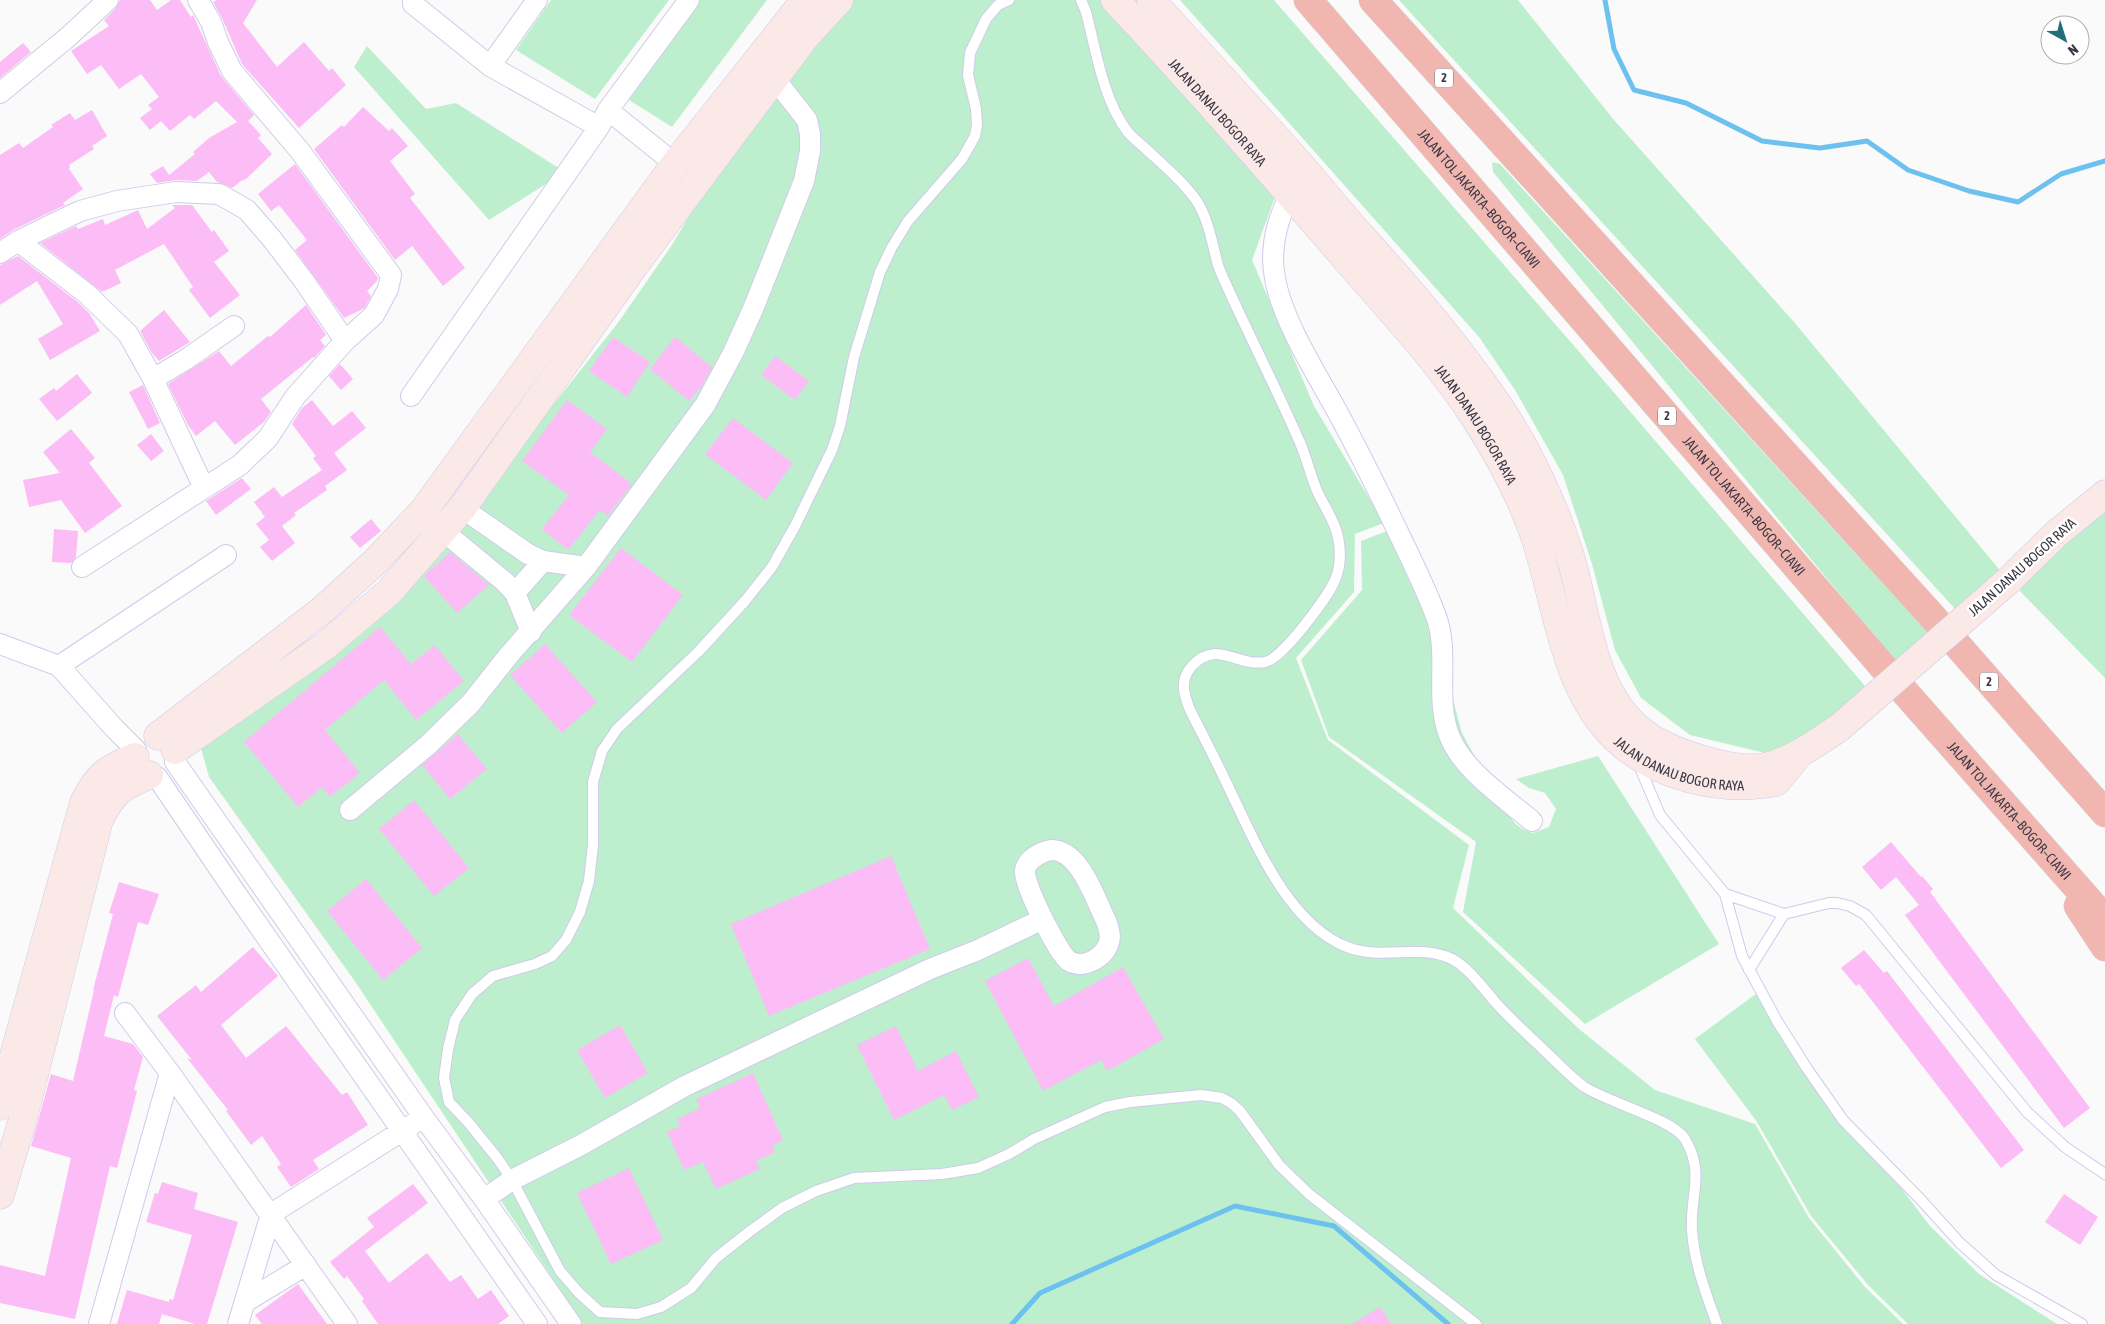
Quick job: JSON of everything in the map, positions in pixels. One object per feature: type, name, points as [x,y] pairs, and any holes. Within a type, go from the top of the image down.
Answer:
[{"type":"highway","name":"JALAN TOL JAKARTA–BOGOR–CIAWI","points":[[1308,0],[1903,690],[2105,919]]},
{"type":"highway","name":"2","points":[[1374,0],[1923,607],[2105,813]]},
{"type":"highway","points":[[2048,750],[2105,793]]},
{"type":"highway","points":[[2028,830],[2105,947]]},
{"type":"street","points":[[0,92],[68,38],[108,0]]},
{"type":"street","points":[[82,567],[240,466],[268,438],[295,397],[345,341],[374,315],[388,289],[391,275],[300,151],[232,71],[198,0]]},
{"type":"street","points":[[413,0],[413,4],[490,66],[603,118],[675,164]]},
{"type":"street","points":[[490,66],[537,0]]},
{"type":"street","points":[[410,396],[603,118],[689,0]]},
{"type":"street","points":[[0,1106],[45,984],[100,820],[109,800],[375,562],[424,510],[675,164],[805,0]]},
{"type":"street","points":[[155,758],[325,646],[389,592],[444,531],[462,508],[634,266],[805,37],[839,0]]},
{"type":"street","name":"JALAN DANAU BOGOR RAYA","points":[[1115,0],[1184,73],[1402,281],[1457,349],[1497,403],[1521,442],[1549,499],[1570,556],[1597,660],[1609,690],[1623,712],[1645,734],[1674,750],[1713,762],[1738,766],[1764,767],[1799,754],[1839,728],[2009,580],[2056,534],[2105,494]]},
{"type":"street","name":"JALAN DANAU BOGOR RAYA","points":[[1151,0],[1299,184],[1476,419],[1510,478],[1534,532],[1563,642],[1582,692],[1596,718],[1634,755],[1671,774],[1704,782],[1741,787],[1776,782],[1799,754]]},
{"type":"street","points":[[350,810],[428,745],[471,704],[586,567],[705,405],[733,353],[753,310],[804,181],[810,151],[810,134],[807,120],[774,78]]},
{"type":"street","points":[[1299,184],[1282,213],[1273,255],[1275,278],[1292,325],[1305,354],[1366,464],[1431,604],[1442,637],[1442,701],[1449,736],[1484,782],[1532,822]]},
{"type":"street","points":[[0,253],[80,211],[117,201],[176,192],[219,194],[247,210],[272,239],[304,281],[345,341]]},
{"type":"street","points":[[18,242],[87,294],[128,334],[154,379],[204,488]]},
{"type":"street","points":[[154,379],[186,360],[234,326]]},
{"type":"street","points":[[462,508],[528,554],[543,561],[586,567]]},
{"type":"street","points":[[444,531],[505,582],[515,593],[531,632]]},
{"type":"street","points":[[59,666],[226,554]]},
{"type":"street","points":[[515,593],[543,561]]},
{"type":"street","points":[[0,644],[59,666],[114,728],[155,758],[484,1199],[571,1324]]},
{"type":"street","points":[[155,758],[235,892],[538,1324]]},
{"type":"street","points":[[1057,850],[1068,855],[1082,872],[1107,924],[1109,931],[1108,944],[1105,951],[1090,962],[1083,964],[1070,962],[1060,949],[1043,919],[1028,886],[1025,868],[1030,860],[1041,853],[1057,850]]},
{"type":"street","points":[[484,1199],[512,1180],[581,1146],[685,1086],[930,969],[978,950],[1043,919]]},
{"type":"street","points":[[0,1195],[22,1122],[45,984]]},
{"type":"street","points":[[125,1013],[271,1214],[347,1324]]},
{"type":"street","points":[[99,1324],[170,1073]]},
{"type":"street","points":[[238,1324],[271,1214],[424,1118]]},
{"type":"street","points":[[245,1302],[306,1265]]},
{"type":"lane","points":[[1010,0],[998,6],[986,19],[970,53],[968,75],[976,109],[977,125],[975,136],[962,159],[908,221],[892,247],[880,272],[854,357],[840,426],[832,450],[782,550],[772,567],[745,601],[699,651],[617,729],[602,751],[593,782],[593,845],[589,881],[580,912],[566,940],[552,956],[535,964],[493,976],[472,994],[456,1020],[444,1078],[449,1102],[486,1144],[512,1180],[560,1271],[579,1293],[600,1312],[637,1314],[661,1307],[691,1288],[716,1258],[749,1232],[782,1208],[816,1191],[854,1178],[942,1174],[978,1168],[1009,1154],[1034,1139],[1105,1107],[1130,1102],[1201,1095],[1217,1097],[1231,1103],[1240,1111],[1279,1165],[1309,1194],[1476,1324]]},
{"type":"lane","points":[[1081,0],[1114,110],[1128,133],[1197,202],[1209,226],[1219,267],[1298,438],[1318,493],[1332,517],[1338,535],[1339,567],[1325,601],[1277,656],[1265,662],[1256,662],[1239,660],[1226,654],[1215,653],[1204,656],[1187,670],[1183,684],[1184,694],[1193,718],[1257,844],[1287,895],[1305,918],[1327,938],[1351,948],[1376,954],[1426,952],[1453,960],[1472,977],[1523,1031],[1575,1080],[1590,1090],[1648,1115],[1683,1136],[1696,1162],[1692,1229],[1696,1253],[1705,1291],[1718,1324]]},
{"type":"lane","points":[[1634,755],[1660,815],[1725,894],[1742,956],[1786,1036],[1843,1120],[1960,1243],[1996,1275],[2082,1324]]},
{"type":"lane","points":[[1725,894],[1784,914],[1837,903],[1850,906],[1866,915],[2027,1112],[2065,1147],[2105,1174]]},
{"type":"lane","points":[[1750,970],[1784,914]]},
{"type":"green space","points":[[551,0],[669,0],[595,99],[516,50]]},
{"type":"green space","points":[[699,0],[767,0],[672,127],[629,100]]},
{"type":"green space","points":[[836,0],[1148,0],[1290,156],[1252,260],[1314,406],[1384,523],[1355,534],[1354,592],[1296,658],[1328,740],[1469,845],[1453,908],[1579,1029],[1655,1090],[1755,1124],[1809,1218],[1865,1287],[1903,1324],[583,1324],[354,980],[209,777],[200,744],[284,676],[504,467],[617,324],[672,245],[706,187]]},
{"type":"green space","points":[[1180,0],[1274,0],[1575,347],[1865,686],[1814,737],[1765,753],[1690,735],[1641,698],[1615,650],[1592,564],[1563,475],[1515,390],[1479,337]]},
{"type":"green space","points":[[1399,0],[1518,0],[1614,120],[1794,322],[2003,574],[1957,611]]},
{"type":"green space","points":[[367,46],[426,109],[456,103],[565,172],[489,220],[354,67]]},
{"type":"green space","points":[[1492,162],[1500,164],[1931,636],[1898,665],[1493,172]]},
{"type":"green space","points":[[2105,494],[2105,678],[2009,580]]},
{"type":"green space","points":[[1387,531],[1432,623],[1462,733],[1483,771],[1508,798],[1509,812],[1513,821],[1520,827],[1533,833],[1549,827],[1556,809],[1545,793],[1529,788],[1516,779],[1598,756],[1719,944],[1585,1024],[1463,912],[1476,842],[1329,737],[1301,660],[1362,590],[1361,541]]},
{"type":"green space","points":[[1757,993],[1791,1044],[1930,1226],[1979,1274],[2057,1324],[1908,1324],[1868,1285],[1811,1216],[1757,1122],[1695,1039]]},
{"type":"building","points":[[120,0],[150,0],[157,10],[171,0],[180,0],[191,17],[193,15],[221,76],[254,115],[248,121],[261,135],[258,138],[272,154],[246,179],[232,188],[217,182],[209,172],[197,181],[176,180],[157,183],[150,174],[163,166],[169,175],[195,154],[193,152],[209,138],[237,122],[216,101],[194,119],[190,115],[170,131],[161,121],[150,130],[140,118],[152,109],[148,105],[159,97],[141,74],[119,89],[101,65],[87,74],[71,51],[109,26],[104,20],[116,8]]},
{"type":"building","points":[[217,0],[257,0],[243,23],[277,67],[304,42],[329,71],[332,68],[346,85],[299,128],[242,64],[213,2]]},
{"type":"building","points":[[23,43],[31,52],[0,78],[0,62]]},
{"type":"building","points":[[363,107],[389,131],[392,128],[408,146],[390,161],[415,194],[410,198],[465,268],[443,286],[412,246],[395,260],[314,149],[342,125],[344,127]]},
{"type":"building","points":[[92,110],[107,136],[92,146],[94,149],[69,165],[69,169],[83,189],[63,203],[65,205],[13,230],[0,239],[0,155],[19,143],[23,148],[53,127],[51,125],[70,113],[75,120]]},
{"type":"building","points":[[295,164],[378,278],[367,291],[371,296],[365,308],[344,318],[295,250],[307,240],[279,205],[271,211],[258,194]]},
{"type":"building","points":[[172,205],[192,205],[229,251],[214,262],[240,295],[210,318],[189,290],[193,287],[164,244],[115,270],[121,283],[102,292],[40,243],[76,226],[78,229],[103,219],[105,225],[138,210],[147,229],[175,208]]},
{"type":"building","points":[[18,256],[79,303],[89,313],[100,331],[50,360],[38,339],[63,324],[37,281],[0,305],[0,265]]},
{"type":"building","points":[[306,305],[326,335],[320,340],[325,346],[314,358],[261,399],[271,412],[264,422],[235,445],[215,421],[196,436],[188,425],[168,384],[219,351],[231,366],[268,336],[270,337]]},
{"type":"building","points":[[164,310],[190,342],[159,361],[152,353],[140,331]]},
{"type":"building","points":[[613,337],[650,362],[627,397],[589,371]]},
{"type":"building","points":[[675,337],[712,367],[702,386],[689,401],[650,369]]},
{"type":"building","points":[[775,356],[809,381],[795,400],[761,375]]},
{"type":"building","points":[[340,364],[353,379],[341,390],[329,376]]},
{"type":"building","points":[[77,374],[92,393],[57,421],[39,399],[54,388],[56,391]]},
{"type":"building","points":[[143,385],[160,423],[148,429],[129,392]]},
{"type":"building","points":[[312,400],[333,426],[352,411],[366,428],[334,453],[347,470],[325,486],[327,490],[294,513],[296,515],[282,526],[295,543],[272,561],[260,547],[269,540],[256,524],[265,517],[254,502],[274,487],[282,497],[322,470],[313,458],[316,456],[292,424],[302,408]]},
{"type":"building","points":[[567,400],[607,429],[590,452],[632,484],[608,516],[600,510],[568,550],[542,529],[569,495],[522,461]]},
{"type":"building","points":[[733,418],[793,463],[766,500],[705,454]]},
{"type":"building","points":[[71,429],[95,458],[89,463],[122,506],[85,533],[61,500],[29,507],[23,480],[60,473],[43,452]]},
{"type":"building","points":[[151,434],[164,451],[151,461],[137,445]]},
{"type":"building","points":[[242,478],[251,489],[216,515],[206,501]]},
{"type":"building","points":[[371,519],[381,531],[360,548],[350,537]]},
{"type":"building","points":[[54,529],[78,531],[76,557],[71,563],[52,562]]},
{"type":"building","points":[[621,548],[683,595],[632,662],[569,615]]},
{"type":"building","points":[[450,552],[489,585],[457,613],[424,576]]},
{"type":"building","points":[[380,627],[411,664],[435,645],[464,681],[416,720],[384,680],[325,730],[360,773],[330,797],[322,787],[298,807],[244,742]]},
{"type":"building","points":[[545,644],[597,702],[562,733],[510,675]]},
{"type":"building","points":[[458,734],[487,769],[450,799],[422,765]]},
{"type":"building","points":[[414,800],[469,868],[434,896],[379,829]]},
{"type":"building","points":[[1891,842],[1933,889],[1930,892],[2090,1108],[2064,1128],[1905,915],[1919,905],[1896,877],[1881,890],[1862,867]]},
{"type":"building","points":[[891,856],[930,949],[769,1016],[731,924]]},
{"type":"building","points":[[366,879],[422,948],[383,980],[327,911]]},
{"type":"building","points":[[119,882],[159,894],[148,925],[138,922],[118,997],[114,995],[104,1036],[133,1044],[143,1057],[134,1090],[137,1091],[117,1168],[110,1166],[75,1319],[0,1303],[0,1265],[45,1276],[71,1158],[31,1146],[51,1074],[73,1081],[93,990],[113,914],[109,913]]},
{"type":"building","points":[[253,947],[278,976],[221,1025],[246,1058],[286,1026],[342,1095],[347,1092],[368,1125],[313,1160],[319,1169],[291,1187],[277,1167],[281,1164],[262,1136],[251,1145],[226,1111],[228,1110],[187,1058],[192,1060],[157,1016],[196,985],[201,992]]},
{"type":"building","points":[[1864,950],[1884,973],[1887,971],[2024,1150],[2001,1168],[1859,984],[1856,986],[1841,968]]},
{"type":"building","points":[[1028,958],[1054,1006],[1123,967],[1164,1039],[1107,1071],[1101,1060],[1043,1091],[985,981]]},
{"type":"building","points":[[620,1025],[648,1073],[605,1098],[577,1050]]},
{"type":"building","points":[[896,1026],[918,1071],[956,1051],[979,1097],[952,1110],[944,1095],[894,1120],[857,1045]]},
{"type":"building","points":[[753,1073],[783,1140],[772,1146],[775,1152],[756,1161],[760,1169],[716,1189],[703,1162],[684,1170],[667,1132],[680,1126],[677,1119],[700,1108],[696,1099]]},
{"type":"building","points":[[629,1168],[663,1240],[611,1264],[577,1193]]},
{"type":"building","points":[[162,1182],[198,1193],[194,1209],[238,1222],[207,1324],[195,1324],[162,1314],[159,1324],[117,1324],[127,1290],[169,1302],[169,1299],[173,1300],[192,1235],[146,1222],[155,1193],[158,1194]]},
{"type":"building","points":[[413,1184],[428,1203],[365,1251],[389,1283],[427,1253],[450,1282],[461,1275],[478,1299],[491,1290],[509,1316],[498,1324],[378,1324],[362,1301],[364,1299],[347,1276],[344,1279],[330,1262],[374,1227],[367,1218]]},
{"type":"building","points":[[2064,1194],[2098,1217],[2080,1245],[2045,1222]]},
{"type":"building","points":[[298,1284],[327,1324],[262,1324],[255,1315]]},
{"type":"building","points":[[1380,1307],[1391,1324],[1352,1324]]},
{"type":"waterway","points":[[1605,0],[1614,49],[1634,90],[1686,103],[1762,141],[1820,148],[1867,141],[1908,170],[1969,191],[2018,202],[2061,174],[2105,161]]},
{"type":"waterway","points":[[1012,1324],[1040,1293],[1235,1206],[1334,1226],[1448,1324]]}]
